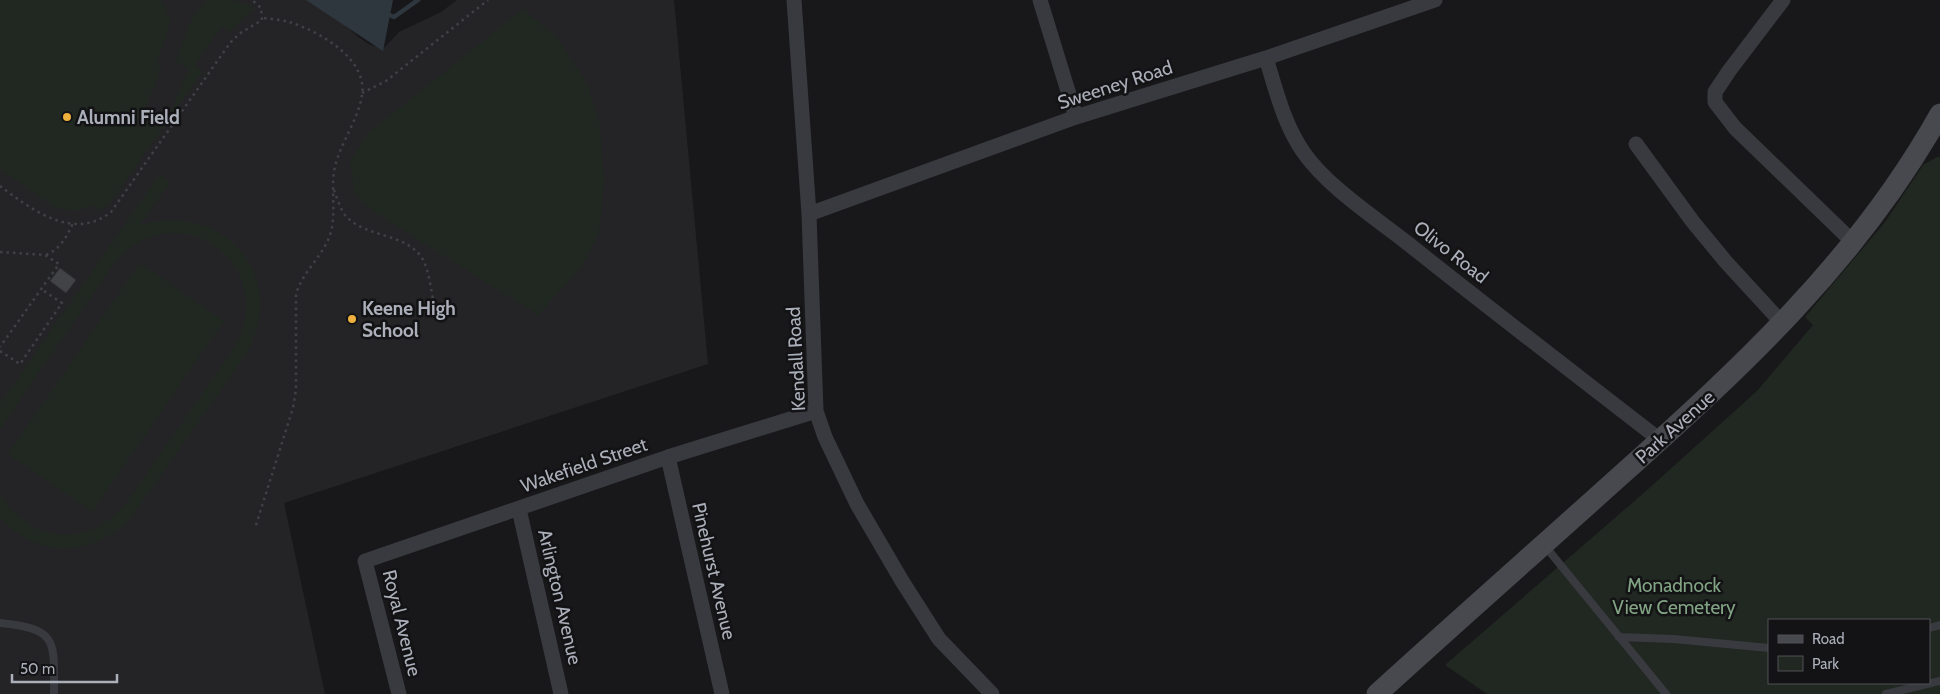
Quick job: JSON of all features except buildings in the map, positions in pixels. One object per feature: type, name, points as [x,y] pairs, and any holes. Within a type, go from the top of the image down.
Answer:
[{"type":"street","name":"Kendall Road","points":[[794,0],[809,214],[816,411],[825,437],[857,504],[902,581],[939,639],[992,694]]},
{"type":"street","points":[[1040,0],[1076,118]]},
{"type":"street","name":"Sweeney Road","points":[[809,214],[1076,118],[1266,58],[1435,0]]},
{"type":"street","points":[[1783,0],[1729,70],[1715,92],[1714,102],[1735,128],[1854,243]]},
{"type":"street","name":"Olivo Road","points":[[1266,58],[1291,130],[1303,152],[1316,168],[1445,274],[1660,440]]},
{"type":"street","name":"Park Avenue","points":[[1377,694],[1722,384],[1782,324],[1854,243],[1898,182],[1934,137],[1940,114]]},
{"type":"street","points":[[1636,144],[1720,256],[1782,324]]},
{"type":"street","name":"Wakefield Street","points":[[366,561],[668,456],[816,411]]},
{"type":"street","name":"Pinehurst Avenue","points":[[668,456],[722,694]]},
{"type":"street","name":"Arlington Avenue","points":[[520,508],[561,694]]},
{"type":"street","name":"Royal Avenue","points":[[366,561],[399,694]]},
{"type":"lane","points":[[1544,544],[1666,694]]},
{"type":"lane","points":[[0,623],[32,628],[45,635],[52,645],[54,694]]},
{"type":"lane","points":[[1619,637],[1674,639],[1768,648]]},
{"type":"lane","points":[[1886,694],[1928,684]]},
{"type":"path","points":[[252,0],[261,8],[263,18]]},
{"type":"path","points":[[362,93],[386,81],[488,0]]},
{"type":"path","points":[[256,525],[293,408],[296,390],[296,294],[301,279],[325,246],[330,235],[332,186],[337,161],[360,103],[362,93],[362,77],[359,69],[347,55],[321,37],[302,27],[289,22],[263,18]]},
{"type":"path","points":[[0,186],[44,216],[55,221],[88,222],[106,216],[230,43],[239,34],[260,22],[263,18]]},
{"type":"path","points":[[332,186],[346,215],[357,225],[397,239],[422,258],[434,304]]},
{"type":"path","points":[[46,255],[60,246],[67,237],[73,223]]},
{"type":"path","points":[[0,252],[46,255],[59,264],[42,288],[0,349],[20,364],[62,303],[42,288]]},
{"type":"shaded area","name":"Keene High School","points":[[0,0],[320,0],[357,36],[370,45],[384,48],[399,32],[441,12],[457,0],[674,0],[708,364],[284,503],[325,694],[0,694]]},
{"type":"shaded area","points":[[306,0],[393,0],[383,51]]},
{"type":"green space","name":"Alumni Field","points":[[0,0],[161,0],[171,21],[156,64],[162,67],[145,109],[169,119],[111,202],[99,211],[94,206],[75,211],[60,209],[0,169]]},
{"type":"green space","points":[[208,0],[233,0],[255,8],[230,32],[222,26],[195,64],[203,71],[171,116],[170,113],[189,68],[175,62],[193,16]]},
{"type":"green space","points":[[523,9],[555,35],[587,84],[600,125],[604,184],[599,232],[583,265],[538,315],[376,213],[360,200],[354,190],[350,162],[367,134]]},
{"type":"green space","name":"Monadnock View Cemetery","points":[[1940,157],[1940,694],[1487,694],[1445,665],[1646,491],[1757,391],[1813,325],[1805,317],[1885,222],[1923,165]]},
{"type":"green space","points":[[159,175],[170,182],[140,225],[171,220],[199,224],[223,235],[242,252],[254,274],[260,299],[257,327],[245,356],[128,522],[113,534],[97,542],[80,547],[46,546],[14,531],[0,518],[0,494],[13,511],[28,523],[44,531],[78,534],[95,528],[111,518],[126,503],[234,348],[245,317],[244,288],[233,264],[214,246],[191,235],[164,234],[138,243],[113,265],[0,429],[0,404]]},
{"type":"green space","points":[[140,263],[224,321],[92,512],[8,454]]},
{"type":"waterway","points":[[385,13],[394,17],[418,0]]},
{"type":"place","name":"Alumni Field","points":[[67,117]]},
{"type":"place","name":"Keene High School","points":[[352,319]]}]
